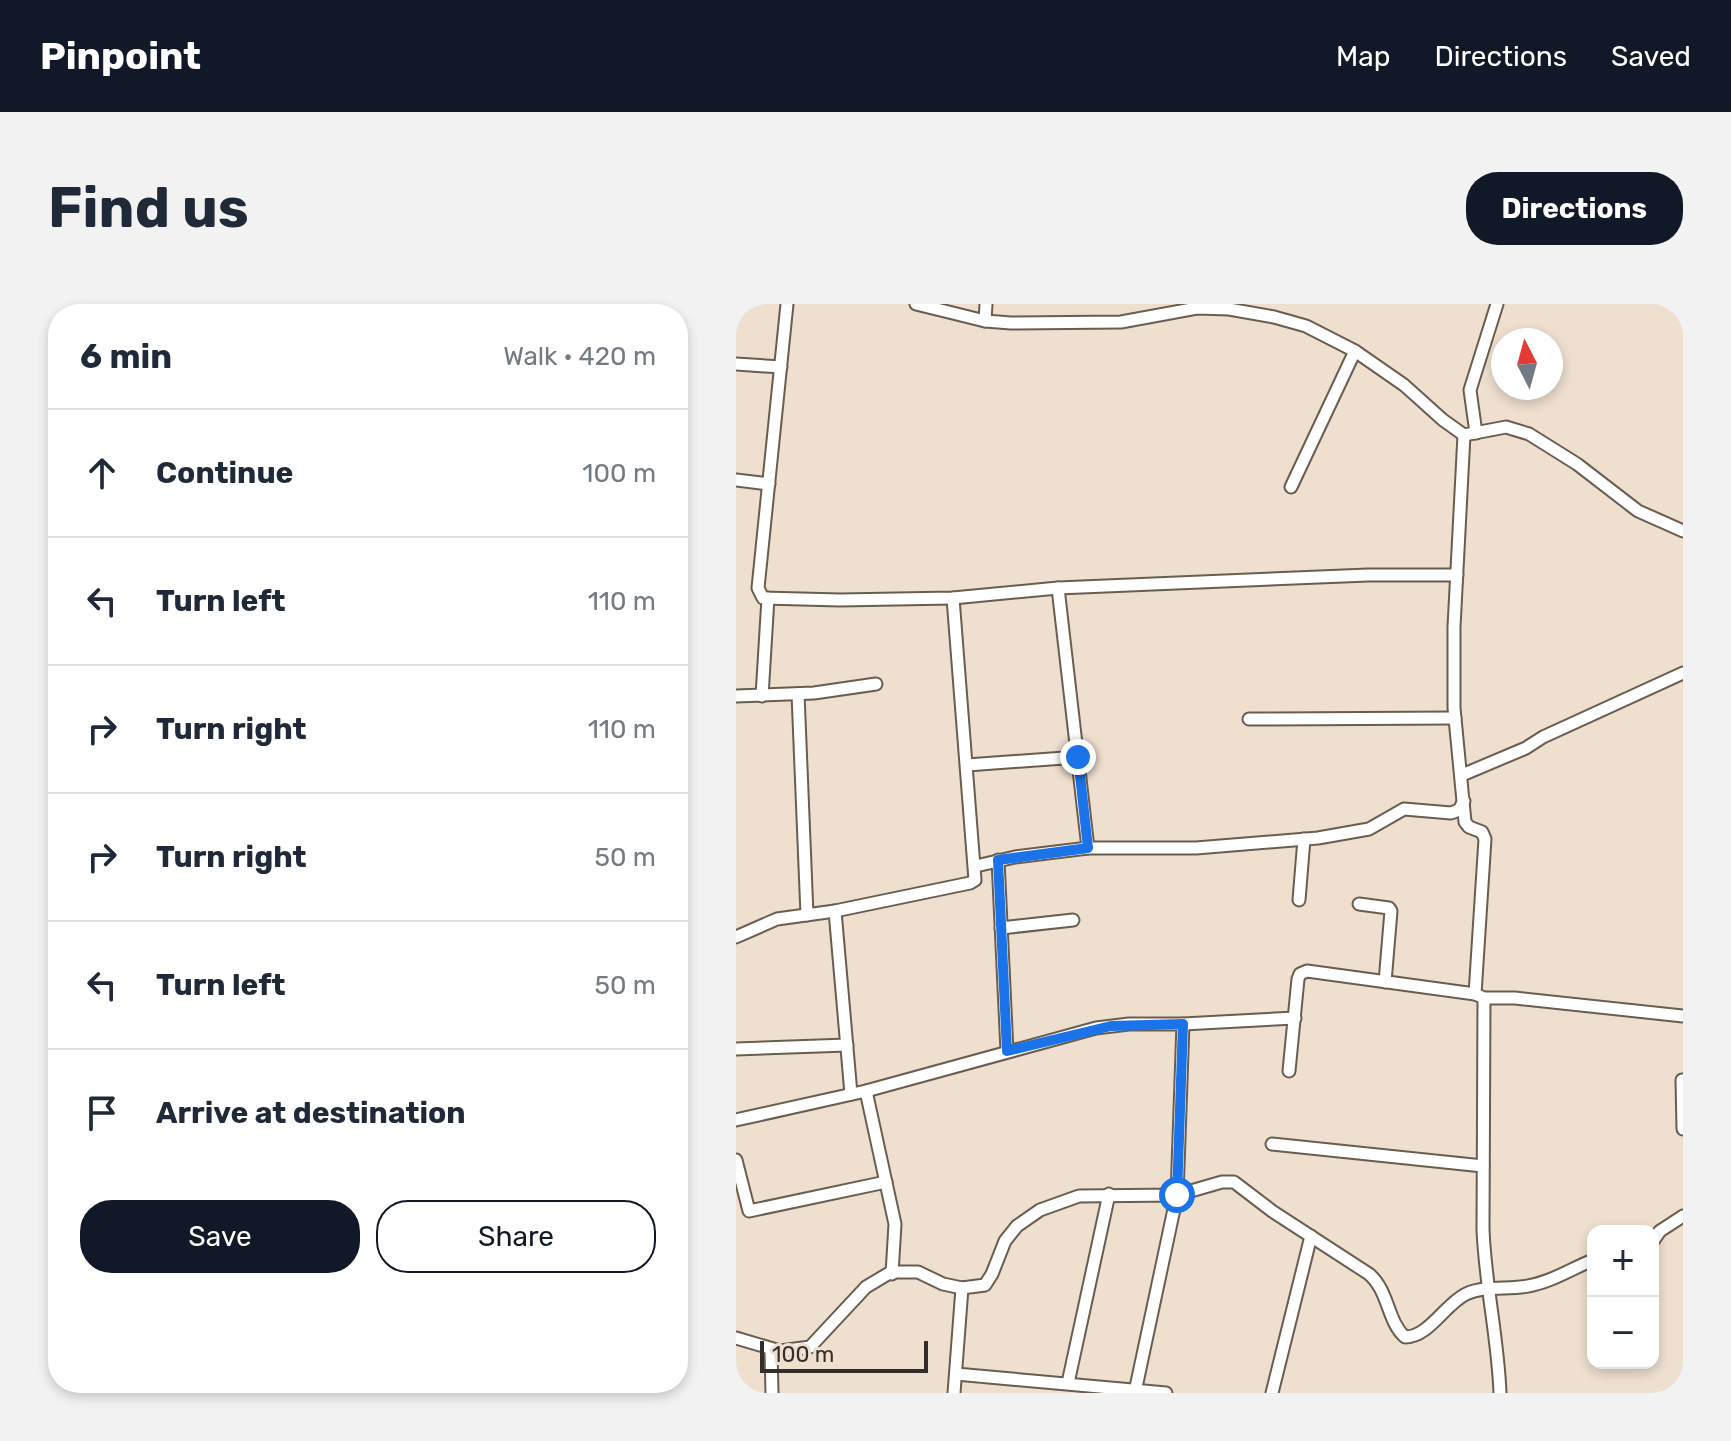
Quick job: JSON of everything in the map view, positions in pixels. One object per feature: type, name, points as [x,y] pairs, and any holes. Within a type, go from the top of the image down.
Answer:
[{"type":"street","points":[[787,304],[758,588],[761,596],[853,600],[953,598],[1058,588],[1368,575],[1457,575]]},
{"type":"street","points":[[916,304],[940,307],[985,321],[1121,322],[1197,308],[1229,309],[1306,326],[1355,351],[1396,378],[1443,420],[1470,434],[1506,427],[1529,434],[1577,464],[1638,511],[1683,531]]},
{"type":"street","points":[[985,321],[986,304]]},
{"type":"street","points":[[1497,304],[1470,390],[1470,434],[1457,575],[1455,718],[1466,824],[1482,832],[1485,839],[1480,996],[1483,1229],[1497,1337],[1500,1393]]},
{"type":"street","points":[[1291,487],[1355,351]]},
{"type":"street","points":[[736,364],[781,367]]},
{"type":"street","points":[[736,480],[769,484]]},
{"type":"street","points":[[1058,588],[1088,848]]},
{"type":"street","points":[[762,696],[768,598]]},
{"type":"street","points":[[736,937],[770,921],[970,883],[976,878],[953,598]]},
{"type":"street","points":[[1462,775],[1683,673]]},
{"type":"street","points":[[736,696],[798,694],[876,684]]},
{"type":"street","points":[[798,694],[807,915]]},
{"type":"street","points":[[1249,719],[1455,718]]},
{"type":"street","points":[[967,765],[1078,757]]},
{"type":"street","points":[[976,866],[998,860],[1088,848],[1196,848],[1304,839],[1369,829],[1407,809],[1451,813],[1459,810],[1465,801]]},
{"type":"street","points":[[1299,900],[1304,839]]},
{"type":"street","points":[[998,860],[1007,1051]]},
{"type":"street","points":[[1359,904],[1389,908],[1391,911],[1385,982]]},
{"type":"street","points":[[835,911],[851,1094]]},
{"type":"street","points":[[1001,928],[1073,920]]},
{"type":"street","points":[[1289,1071],[1298,979],[1304,971],[1480,996],[1683,1016]]},
{"type":"street","points":[[736,1120],[866,1091],[1007,1051],[1111,1026],[1295,1018]]},
{"type":"street","points":[[1135,1392],[1177,1195],[1183,1024]]},
{"type":"street","points":[[736,1049],[847,1045]]},
{"type":"street","points":[[1682,1080],[1683,1129]]},
{"type":"street","points":[[866,1091],[896,1229],[892,1274]]},
{"type":"street","points":[[1272,1144],[1483,1166]]},
{"type":"street","points":[[736,1160],[749,1211],[886,1182]]},
{"type":"street","points":[[736,1338],[771,1350],[790,1351],[810,1347],[866,1287],[892,1274],[918,1272],[943,1284],[962,1288],[985,1285],[1005,1241],[1031,1215],[1070,1198],[1109,1194],[1177,1195],[1222,1182],[1234,1182],[1376,1280],[1399,1331],[1405,1337],[1418,1334],[1463,1295],[1489,1288],[1530,1286],[1587,1262]]},
{"type":"street","points":[[1068,1383],[1109,1194]]},
{"type":"street","points":[[1659,1232],[1683,1216]]},
{"type":"street","points":[[1272,1393],[1311,1236]]},
{"type":"street","points":[[954,1393],[962,1288]]},
{"type":"street","points":[[771,1350],[772,1393]]},
{"type":"street","points":[[956,1374],[1166,1393]]},
{"type":"street","points":[[1676,1393],[1683,1385]]},
{"type":"route","points":[[1078,757],[1088,848],[998,860],[1007,1051],[1111,1026],[1183,1024],[1177,1195]]}]
